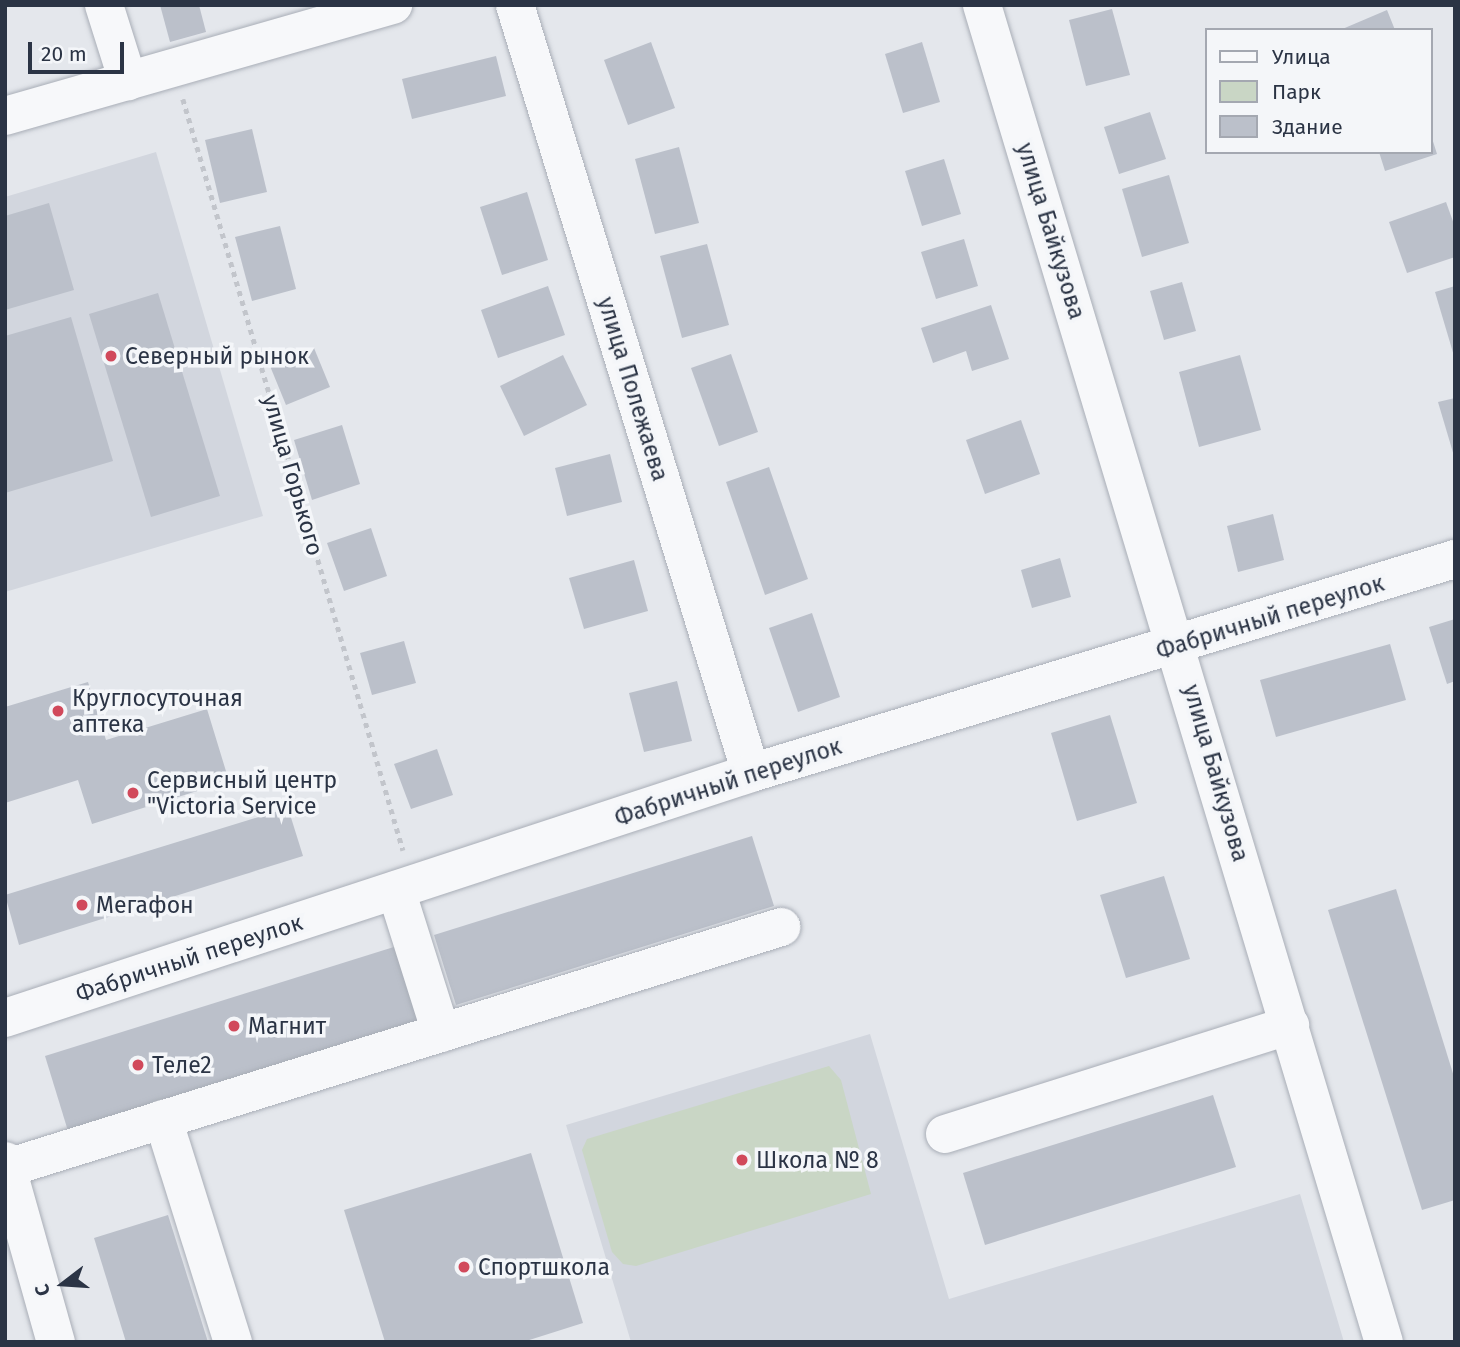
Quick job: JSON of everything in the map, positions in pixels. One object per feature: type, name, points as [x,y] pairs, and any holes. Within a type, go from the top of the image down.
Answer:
[{"type":"street","points":[[104,5],[128,81]]},
{"type":"street","points":[[5,116],[393,5]]},
{"type":"street","name":"улица Полежаева","points":[[515,5],[751,773]]},
{"type":"street","name":"улица Байкузова","points":[[982,5],[1178,647],[1384,1342]]},
{"type":"street","name":"Фабричный переулок","points":[[5,1018],[751,773],[1178,647],[1455,559]]},
{"type":"street","points":[[404,887],[441,1033]]},
{"type":"street","points":[[56,1342],[8,1177],[163,1119],[781,927]]},
{"type":"street","points":[[945,1134],[1290,1025]]},
{"type":"street","points":[[163,1119],[233,1342]]},
{"type":"path","name":"улица Горького","points":[[174,66],[404,887]]},
{"type":"shaded area","name":"Северный рынок","points":[[156,152],[263,516],[5,592],[5,197]]},
{"type":"shaded area","name":"Школа № 8","points":[[870,1034],[949,1299],[1300,1194],[1344,1342],[631,1342],[566,1125]]},
{"type":"green space","points":[[829,1066],[841,1080],[871,1194],[636,1266],[623,1264],[612,1252],[582,1150],[587,1139]]},
{"type":"building","points":[[160,5],[199,5],[206,32],[170,42]]},
{"type":"building","points":[[1112,9],[1130,75],[1086,86],[1069,20]]},
{"type":"building","points":[[1387,10],[1394,28],[1345,28]]},
{"type":"building","points":[[651,42],[675,108],[628,125],[604,60]]},
{"type":"building","points":[[922,42],[940,102],[903,113],[885,54]]},
{"type":"building","points":[[496,56],[506,96],[412,119],[402,79]]},
{"type":"building","points":[[1150,112],[1166,159],[1119,174],[1104,127]]},
{"type":"building","points":[[252,129],[267,192],[220,203],[205,140]]},
{"type":"building","points":[[1432,138],[1437,154],[1385,171],[1380,154],[1432,154]]},
{"type":"building","points":[[679,147],[699,223],[655,234],[635,159]]},
{"type":"building","points":[[944,159],[961,214],[922,226],[905,171]]},
{"type":"building","points":[[1169,175],[1189,243],[1142,257],[1122,189]]},
{"type":"building","points":[[527,192],[548,260],[502,275],[480,207]]},
{"type":"building","points":[[1446,202],[1455,227],[1455,257],[1407,273],[1389,222]]},
{"type":"building","points":[[49,203],[74,290],[5,310],[5,216]]},
{"type":"building","points":[[280,226],[296,289],[252,301],[235,237]]},
{"type":"building","points":[[964,239],[978,286],[936,299],[921,252]]},
{"type":"building","points":[[707,244],[729,325],[682,338],[660,256]]},
{"type":"building","points":[[1182,282],[1196,331],[1164,340],[1150,291]]},
{"type":"building","points":[[548,286],[565,335],[498,358],[481,310]]},
{"type":"building","points":[[1455,286],[1455,356],[1454,356],[1435,292]]},
{"type":"building","points":[[158,293],[220,496],[151,517],[89,314]]},
{"type":"building","points":[[991,305],[1009,359],[972,371],[966,351],[933,363],[921,328]]},
{"type":"building","points":[[71,317],[113,461],[5,493],[5,336]]},
{"type":"building","points":[[314,348],[330,387],[286,405],[270,366]]},
{"type":"building","points":[[731,354],[758,432],[719,446],[691,368]]},
{"type":"building","points":[[563,355],[587,405],[524,436],[500,386]]},
{"type":"building","points":[[1240,355],[1261,430],[1199,447],[1179,372]]},
{"type":"building","points":[[1455,398],[1455,456],[1454,456],[1438,402]]},
{"type":"building","points":[[1021,420],[1040,474],[985,494],[966,440]]},
{"type":"building","points":[[342,425],[360,484],[312,500],[294,440]]},
{"type":"building","points":[[610,454],[622,502],[567,516],[555,468]]},
{"type":"building","points":[[769,467],[808,579],[765,595],[726,482]]},
{"type":"building","points":[[1273,514],[1284,560],[1238,572],[1227,526]]},
{"type":"building","points":[[371,528],[387,576],[344,591],[327,543]]},
{"type":"building","points":[[1060,558],[1071,597],[1032,608],[1021,570]]},
{"type":"building","points":[[634,560],[648,611],[584,629],[569,578]]},
{"type":"building","points":[[812,613],[840,697],[798,712],[769,628]]},
{"type":"building","points":[[1455,619],[1455,681],[1447,684],[1429,627]]},
{"type":"building","points":[[404,641],[416,683],[372,695],[360,653]]},
{"type":"building","points":[[1390,644],[1406,700],[1276,737],[1260,680]]},
{"type":"building","points":[[677,681],[692,741],[644,752],[629,693]]},
{"type":"building","points":[[88,682],[106,740],[207,709],[229,781],[92,824],[78,780],[5,803],[5,707]]},
{"type":"building","points":[[1110,715],[1137,803],[1077,821],[1051,733]]},
{"type":"building","points":[[437,749],[453,795],[411,809],[394,764]]},
{"type":"building","points":[[288,808],[303,856],[19,945],[5,895]]},
{"type":"building","points":[[752,836],[774,906],[456,1005],[434,935]]},
{"type":"building","points":[[1164,876],[1190,959],[1126,978],[1100,895]]},
{"type":"building","points":[[1396,889],[1455,1080],[1455,1200],[1422,1210],[1328,910]]},
{"type":"building","points":[[397,946],[420,1022],[68,1131],[45,1056]]},
{"type":"building","points":[[1213,1095],[1236,1167],[985,1245],[963,1173]]},
{"type":"building","name":"Спортшкола","points":[[531,1153],[583,1323],[523,1342],[385,1342],[344,1210]]},
{"type":"building","points":[[168,1215],[208,1342],[126,1342],[94,1238]]},
{"type":"place","name":"Северный рынок","points":[[111,356]]},
{"type":"place","name":"Круглосуточная аптека","points":[[58,711]]},
{"type":"place","name":"Сервисный центр \"Victoria Service","points":[[133,793]]},
{"type":"place","name":"Мегафон","points":[[82,905]]},
{"type":"place","name":"Магнит","points":[[234,1026]]},
{"type":"place","name":"Теле2","points":[[138,1065]]},
{"type":"place","name":"Школа № 8","points":[[742,1160]]},
{"type":"place","name":"Спортшкола","points":[[464,1267]]}]
